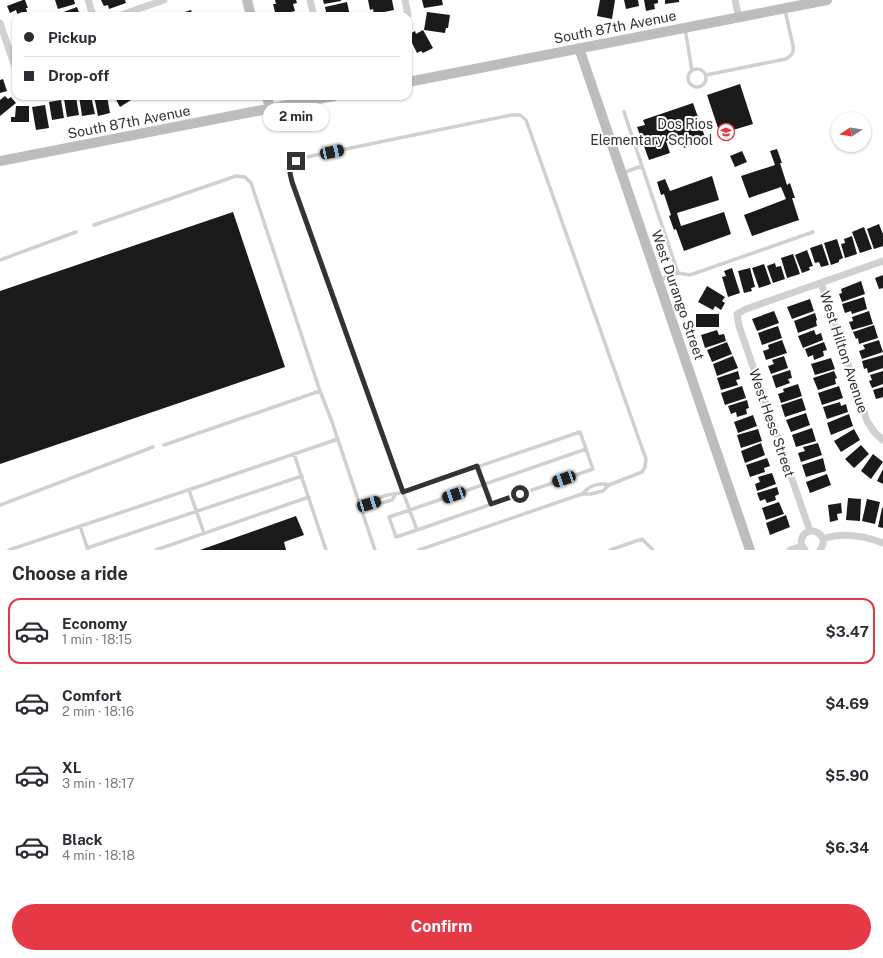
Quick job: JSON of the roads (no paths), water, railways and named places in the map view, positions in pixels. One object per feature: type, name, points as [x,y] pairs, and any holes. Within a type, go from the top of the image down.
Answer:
[{"type":"street","points":[[88,0],[92,12]]},
{"type":"street","points":[[130,12],[164,0]]},
{"type":"street","points":[[247,0],[250,12]]},
{"type":"street","points":[[310,0],[313,12]]},
{"type":"street","points":[[405,0],[406,12]]},
{"type":"street","points":[[735,0],[738,18]]},
{"type":"street","name":"South 87th Avenue","points":[[412,81],[827,0]]},
{"type":"street","points":[[0,23],[12,58]]},
{"type":"street","name":"West Durango Street","points":[[579,48],[750,550]]},
{"type":"street","points":[[268,100],[270,109]]},
{"type":"street","name":"South 87th Avenue","points":[[0,161],[314,100]]},
{"type":"street","points":[[821,283],[883,261]]},
{"type":"street","name":"West Hess Street","points":[[810,531],[739,326],[737,314],[746,309],[821,283]]},
{"type":"street","name":"West Hilton Avenue","points":[[821,283],[867,421],[875,433],[883,440]]},
{"type":"street","points":[[790,550],[803,548],[801,542],[803,535],[810,531],[816,532],[823,539],[823,544],[820,550]]},
{"type":"street","points":[[823,539],[837,535],[849,535],[883,543]]},
{"type":"lane","points":[[706,75],[786,59],[791,56],[794,52],[785,9]]},
{"type":"lane","points":[[685,28],[692,70],[688,78],[690,84],[694,87],[700,87],[706,81],[706,75],[702,70],[692,70]]},
{"type":"lane","points":[[624,112],[678,273]]},
{"type":"lane","points":[[417,530],[292,182],[290,173],[291,165],[302,158],[511,115],[520,115],[526,120],[529,128],[646,459],[645,467],[642,472],[609,485],[603,490],[590,494],[582,494],[418,550]]},
{"type":"lane","points":[[621,173],[642,166]]},
{"type":"lane","points":[[94,225],[236,176],[245,177],[251,183],[320,391],[338,439],[375,550]]},
{"type":"lane","points":[[0,260],[76,232]]},
{"type":"lane","points":[[658,280],[678,273],[690,275],[813,232]]},
{"type":"lane","points":[[164,445],[320,391]]},
{"type":"lane","points":[[361,506],[377,501],[379,498],[386,495],[395,495],[580,432],[586,449],[593,469],[396,537],[389,517],[586,449]]},
{"type":"lane","points":[[9,550],[19,548],[338,439]]},
{"type":"lane","points":[[0,505],[153,447]]},
{"type":"lane","points":[[294,454],[326,550]]},
{"type":"lane","points":[[477,466],[491,504]]},
{"type":"lane","points":[[80,526],[87,549],[302,476]]},
{"type":"lane","points":[[582,494],[588,487],[602,483],[609,485]]},
{"type":"lane","points":[[189,490],[204,533]]},
{"type":"lane","points":[[377,501],[382,503],[392,500],[395,495]]},
{"type":"lane","points":[[156,550],[309,497]]},
{"type":"lane","points":[[610,550],[642,539],[653,550]]},
{"type":"place","name":"Dos Rios Elementary School","points":[[726,132]]}]
